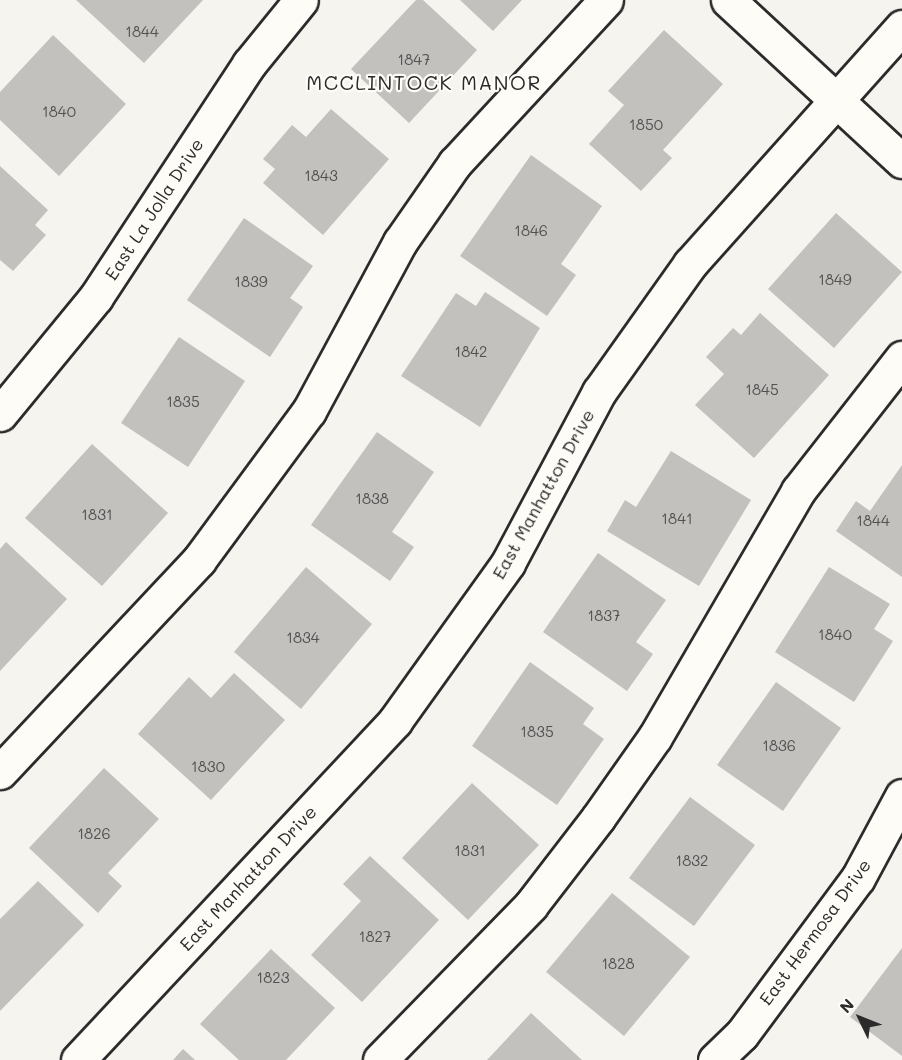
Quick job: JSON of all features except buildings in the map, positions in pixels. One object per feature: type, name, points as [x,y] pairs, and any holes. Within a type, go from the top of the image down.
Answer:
[{"type":"street","name":"East La Jolla Drive","points":[[5,397],[96,297],[249,64],[302,0]]},
{"type":"street","points":[[0,772],[199,560],[309,411],[400,242],[455,163],[606,0]]},
{"type":"street","points":[[728,0],[902,161]]},
{"type":"street","name":"East Manhatton Drive","points":[[78,1060],[394,721],[508,563],[599,392],[690,264],[835,99],[902,27]]},
{"type":"street","points":[[380,1060],[531,905],[598,818],[655,737],[798,491],[902,358]]},
{"type":"street","name":"East Hermosa Drive","points":[[715,1060],[742,1034],[858,879],[902,796]]},
{"type":"district","name":"MCCLINTOCK MANOR","points":[[424,82]]}]
